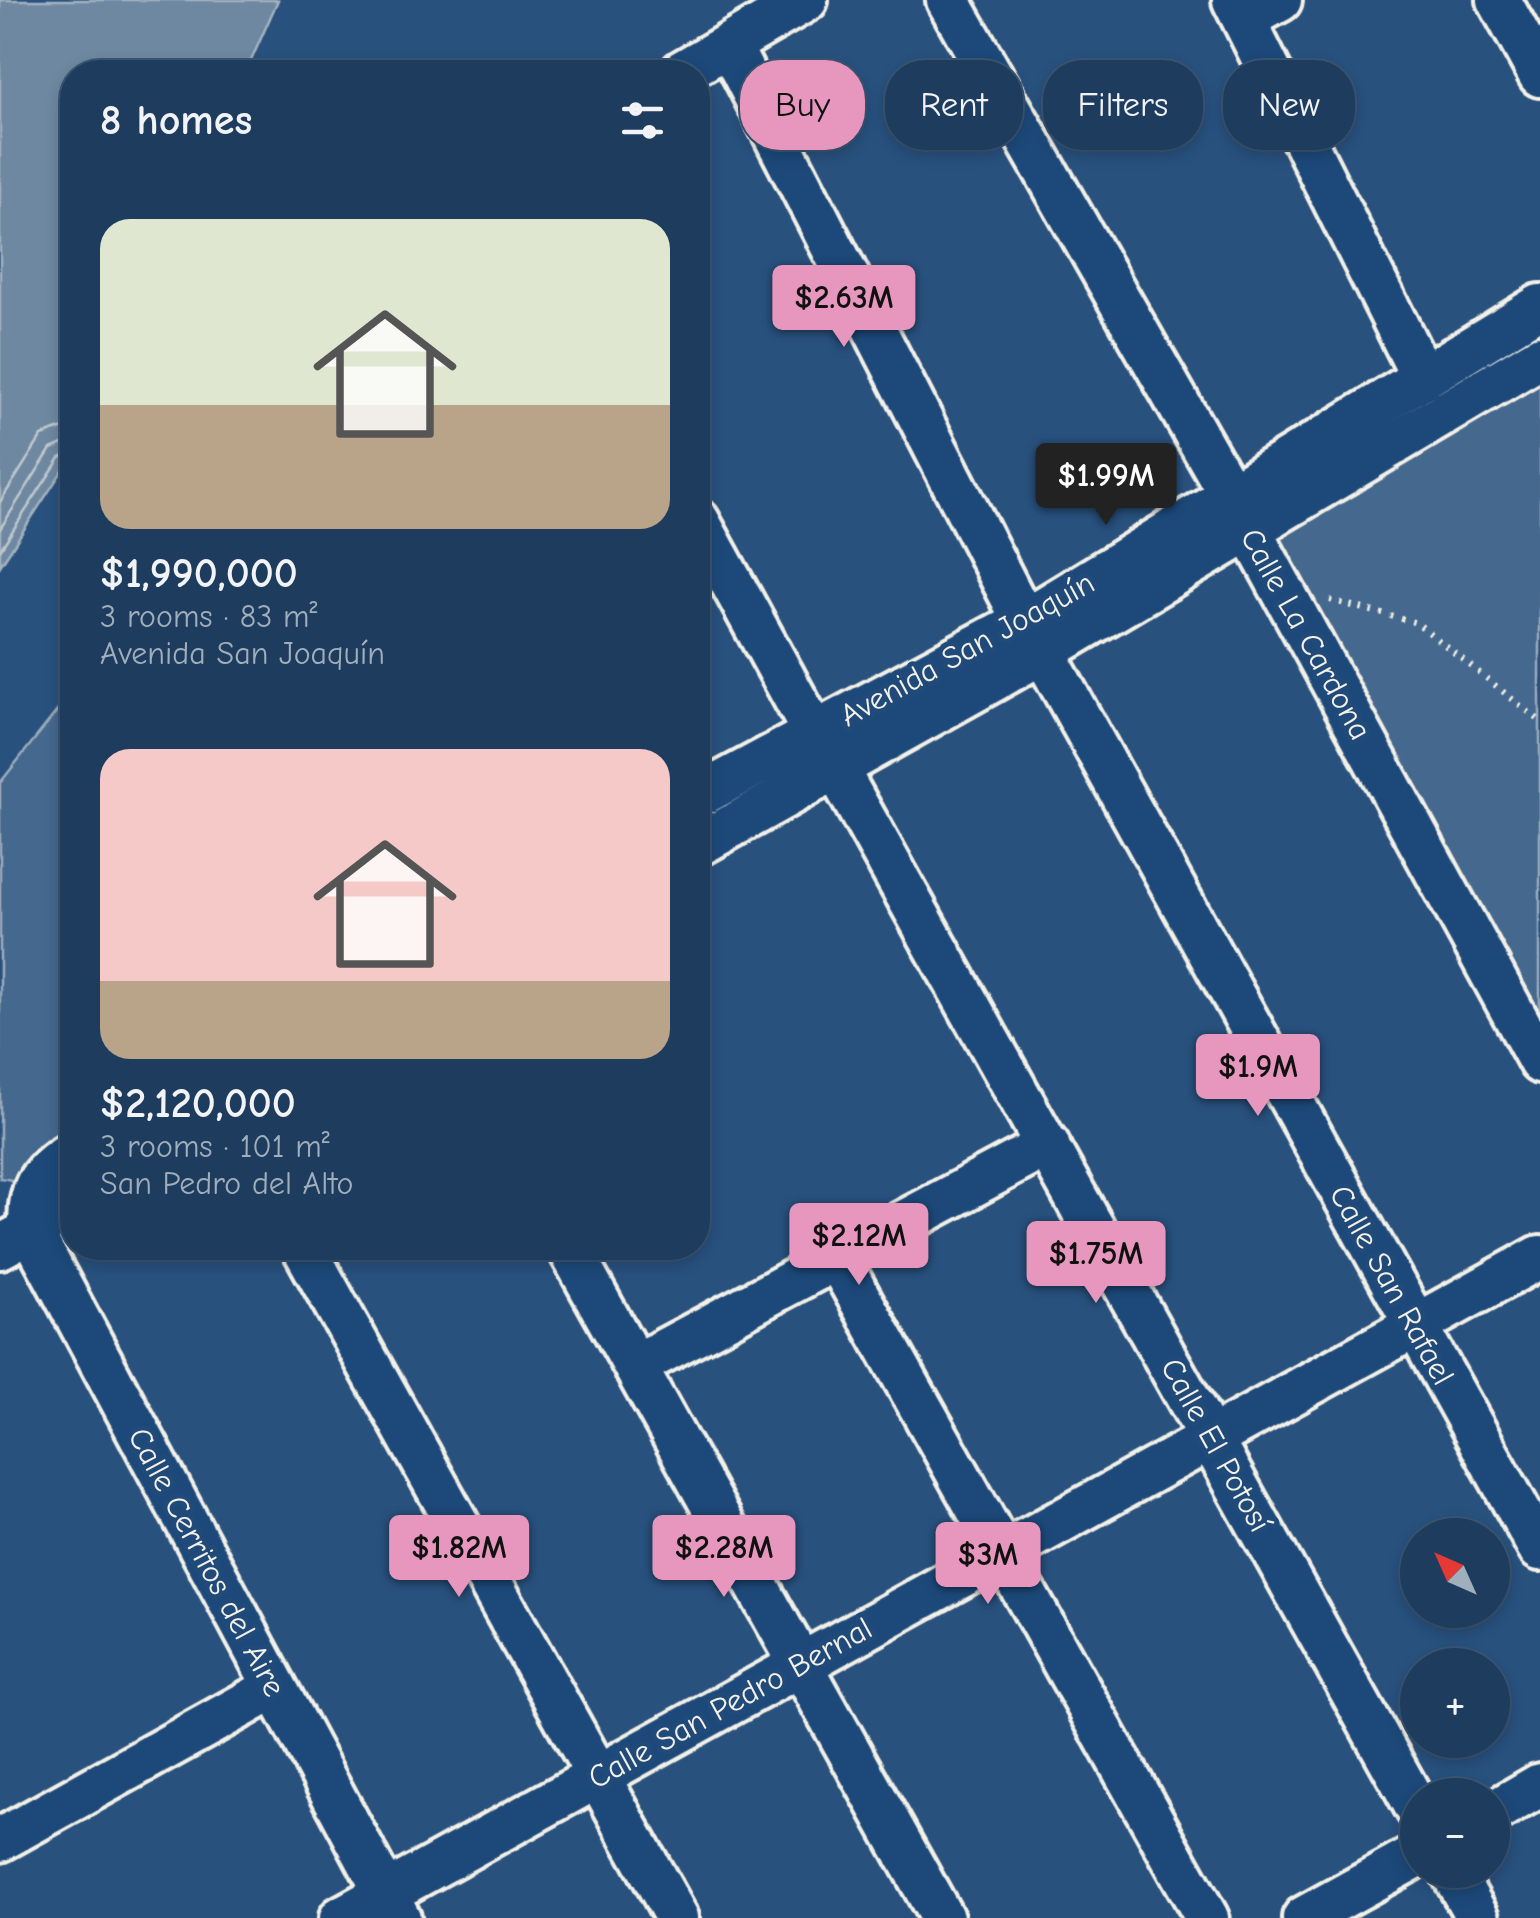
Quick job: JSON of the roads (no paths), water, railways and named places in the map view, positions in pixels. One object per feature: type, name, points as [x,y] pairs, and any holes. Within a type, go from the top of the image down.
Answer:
[{"type":"street","points":[[703,60],[806,0]]},
{"type":"street","name":"Calle La Cardona","points":[[948,0],[1230,494],[1540,1062]]},
{"type":"street","points":[[1499,0],[1540,76]]},
{"type":"street","points":[[1253,6],[1423,378]]},
{"type":"street","name":"Calle San Rafael","points":[[729,45],[1034,637],[1540,1549]]},
{"type":"street","name":"Avenida San Joaquín","points":[[1034,637],[1230,494],[1540,306]]},
{"type":"street","name":"Avenida San Joaquín","points":[[710,835],[826,751],[1034,637],[1250,533],[1540,357]]},
{"type":"street","name":"Calle El Potosí","points":[[710,542],[1400,1778]]},
{"type":"street","name":"Avenida San Joaquín","points":[[710,792],[826,751]]},
{"type":"street","points":[[635,1366],[1048,1145]]},
{"type":"street","points":[[20,1226],[46,1170],[60,1160]]},
{"type":"street","points":[[20,1226],[60,1212]]},
{"type":"street","name":"Calle Cerritos del Aire","points":[[20,1226],[392,1905]]},
{"type":"street","points":[[837,1258],[999,1554],[1207,1918]]},
{"type":"street","name":"Calle San Pedro Bernal","points":[[341,1918],[392,1905],[598,1775],[1540,1258]]},
{"type":"street","points":[[311,1260],[678,1918]]},
{"type":"street","points":[[576,1260],[942,1918]]},
{"type":"street","points":[[0,1840],[274,1688]]},
{"type":"street","points":[[1510,1802],[1540,1786]]},
{"type":"street","points":[[1304,1918],[1400,1865]]},
{"type":"street","points":[[1461,1888],[1478,1918]]},
{"type":"water","points":[[0,0],[278,0],[251,60],[60,60],[60,474],[0,566]]}]
